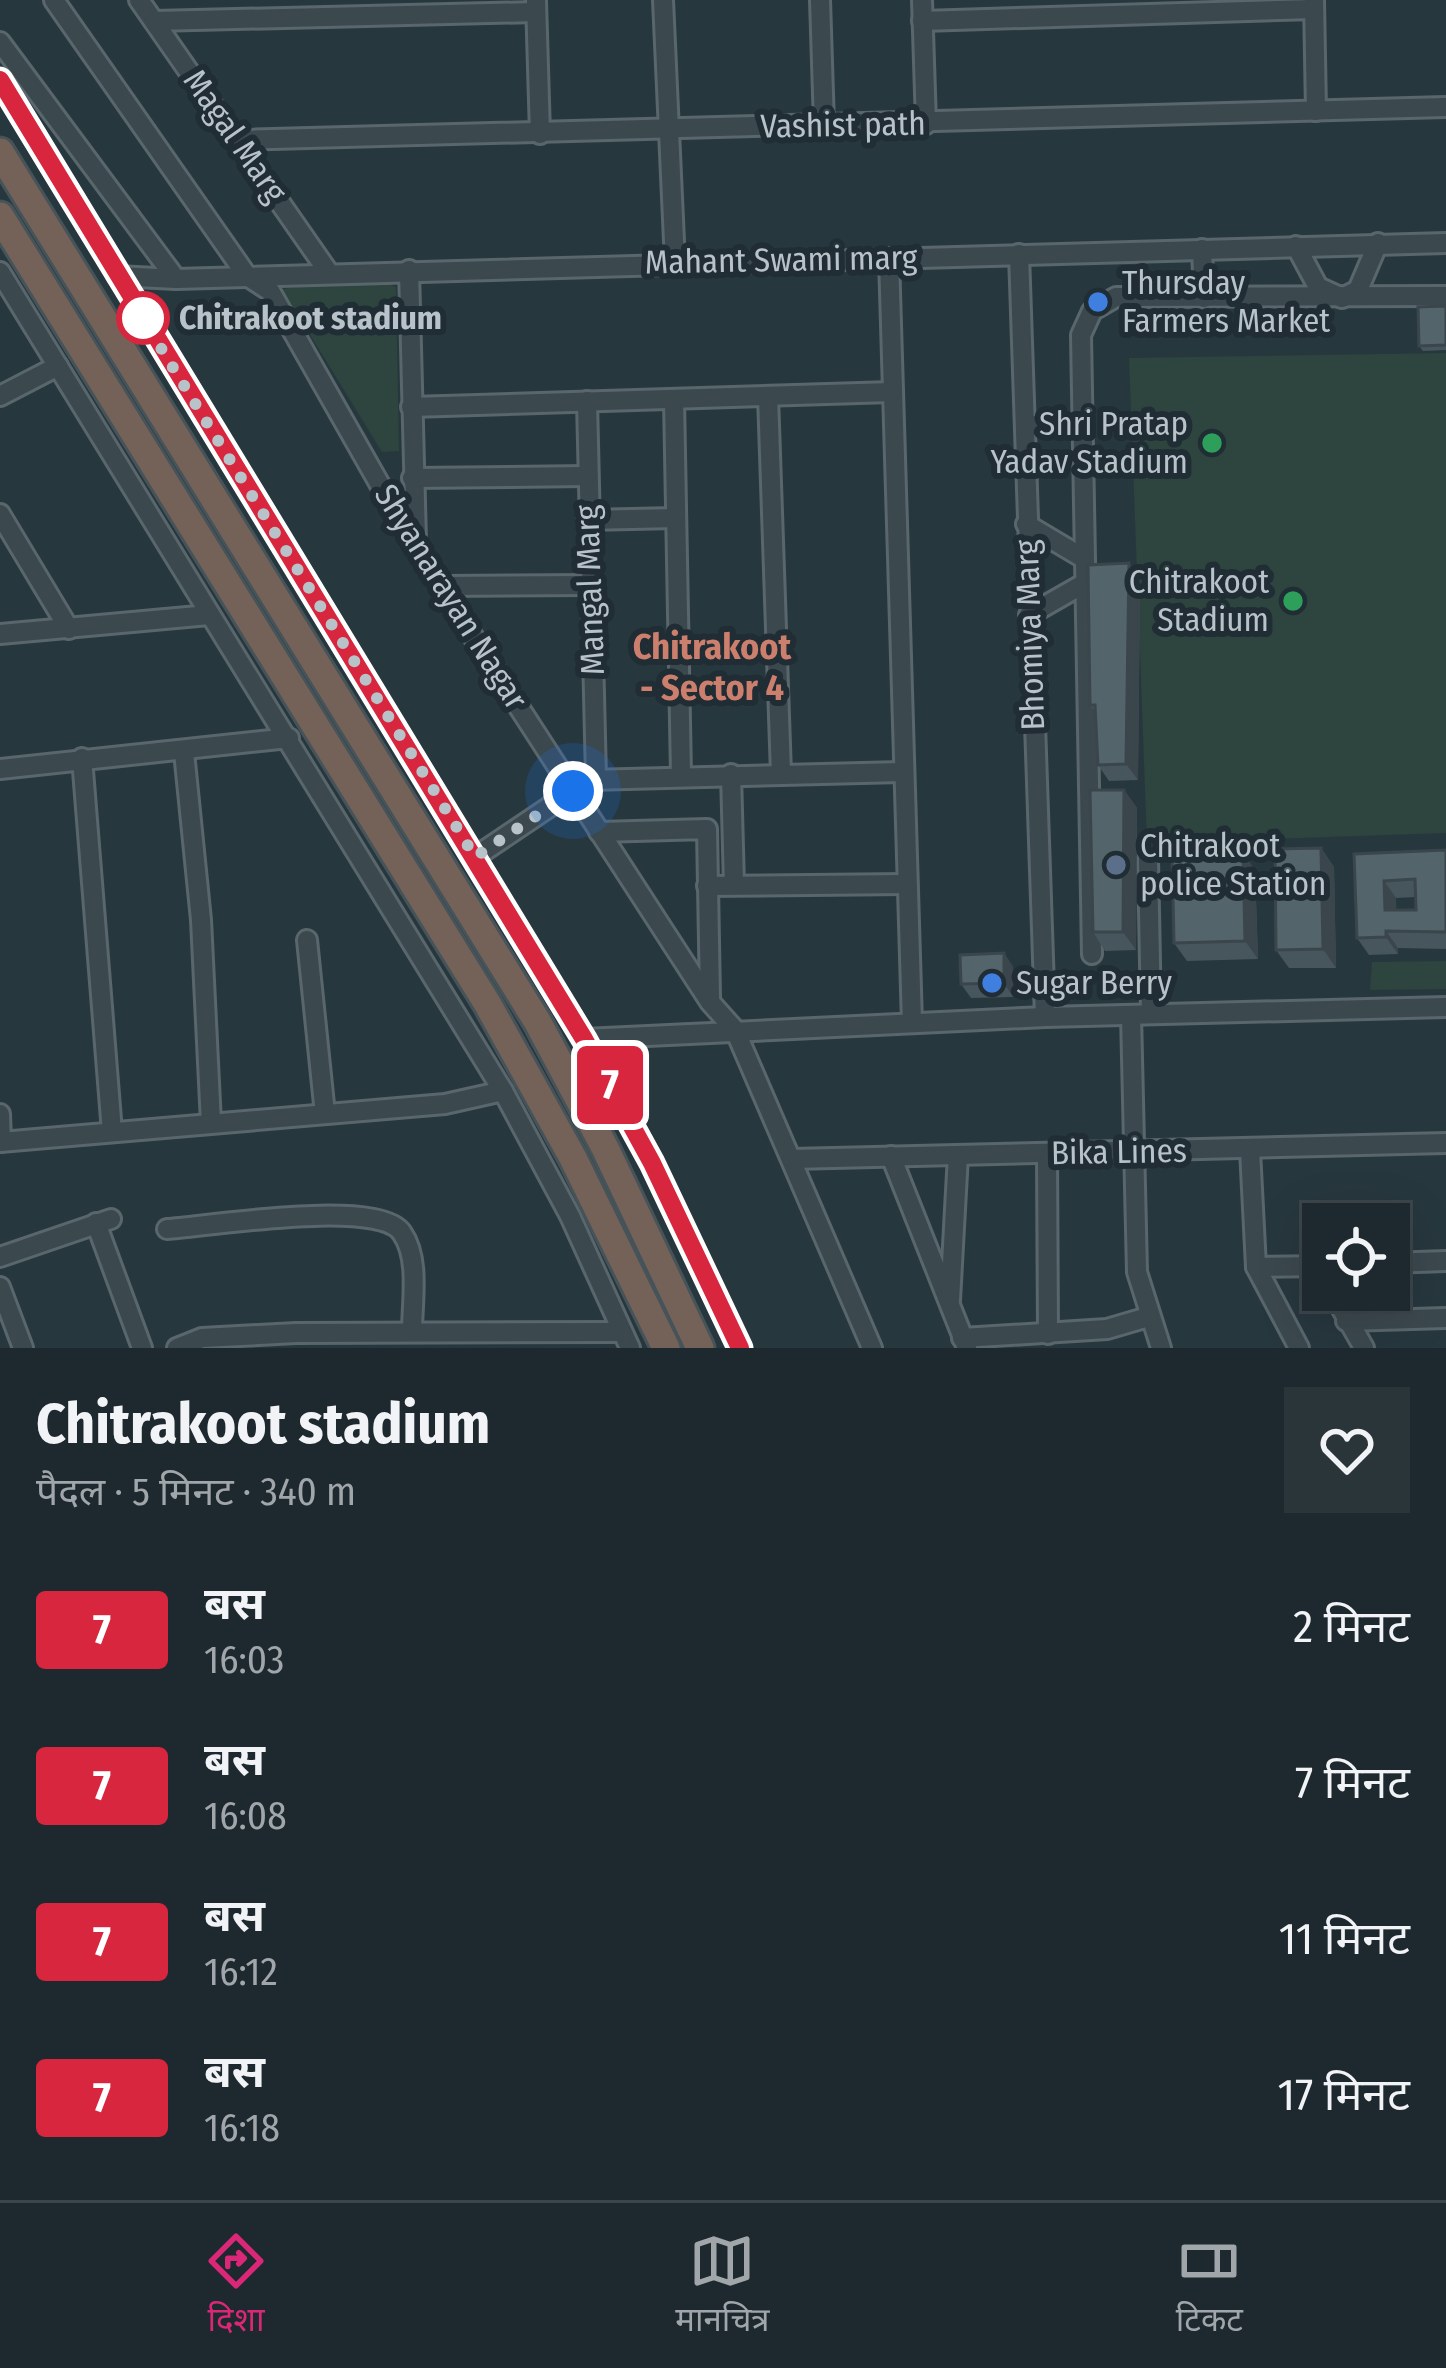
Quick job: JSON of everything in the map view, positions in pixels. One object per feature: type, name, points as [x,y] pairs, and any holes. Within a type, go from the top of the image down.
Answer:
[{"type":"highway","points":[[0,152],[537,1021],[605,1148],[700,1348]]},
{"type":"highway","points":[[0,216],[497,1019],[666,1348]]},
{"type":"street","name":"Shyanarayan Nagar","points":[[54,0],[248,276],[270,291],[417,550],[710,1002],[735,1030],[872,1348]]},
{"type":"street","name":"Magal Marg","points":[[139,0],[328,273]]},
{"type":"street","points":[[663,0],[674,262]]},
{"type":"street","points":[[820,0],[824,125]]},
{"type":"street","points":[[922,0],[926,124]]},
{"type":"street","points":[[922,21],[1194,5],[1314,5],[1316,111]]},
{"type":"street","points":[[154,21],[536,6],[540,134]]},
{"type":"street","points":[[0,42],[176,279]]},
{"type":"street","points":[[0,81],[584,1039],[652,1163],[740,1348]]},
{"type":"street","name":"Vashist path","points":[[240,140],[1446,106]]},
{"type":"street","points":[[1342,298],[1358,290],[1378,243]]},
{"type":"street","name":"Mahant Swami marg","points":[[117,276],[176,279],[1446,243]]},
{"type":"street","points":[[1296,246],[1318,287],[1342,298]]},
{"type":"street","points":[[1202,249],[1204,298]]},
{"type":"street","name":"Bhomiya Marg","points":[[1019,254],[1045,1016]]},
{"type":"street","points":[[890,258],[912,1023]]},
{"type":"street","points":[[409,270],[417,550]]},
{"type":"street","points":[[0,272],[503,1091],[570,1216],[626,1340],[412,1332],[202,1338],[177,1348]]},
{"type":"street","points":[[1092,954],[1081,335],[1092,311],[1116,298],[1446,296]]},
{"type":"street","points":[[0,396],[58,366]]},
{"type":"street","points":[[411,407],[892,392]]},
{"type":"street","points":[[768,396],[781,774]]},
{"type":"street","points":[[674,399],[681,775]]},
{"type":"street","name":"Mangal Marg","points":[[587,401],[596,779]]},
{"type":"street","points":[[1025,425],[1082,426]]},
{"type":"street","points":[[412,478],[586,476]]},
{"type":"street","points":[[0,514],[69,629]]},
{"type":"street","points":[[587,520],[676,518]]},
{"type":"street","points":[[1026,524],[1083,558]]},
{"type":"street","points":[[1029,615],[1084,583]]},
{"type":"street","points":[[443,586],[589,585]]},
{"type":"street","points":[[0,634],[209,616]]},
{"type":"street","points":[[0,769],[290,738]]},
{"type":"street","points":[[184,752],[201,920],[211,1123]]},
{"type":"street","points":[[82,758],[112,1132]]},
{"type":"street","points":[[475,857],[570,786],[596,779],[902,772]]},
{"type":"street","points":[[731,774],[734,885]]},
{"type":"street","points":[[598,832],[706,829],[710,1002]]},
{"type":"street","points":[[1148,860],[1134,1151],[1138,1272],[1161,1348]]},
{"type":"street","points":[[707,886],[906,884]]},
{"type":"street","points":[[308,940],[325,1114]]},
{"type":"street","points":[[584,1039],[1045,1016],[1446,1007]]},
{"type":"street","points":[[0,1114],[1,1142],[445,1104],[503,1091]]},
{"type":"street","name":"Bika Lines","points":[[792,1159],[1446,1143]]},
{"type":"street","points":[[1250,1150],[1256,1267],[1300,1348]]},
{"type":"street","points":[[1047,1154],[1048,1334]]},
{"type":"street","points":[[950,1306],[958,1155]]},
{"type":"street","points":[[890,1156],[964,1343],[1107,1329],[1148,1317]]},
{"type":"street","points":[[167,1229],[332,1216],[384,1218],[400,1227],[412,1251],[412,1332]]},
{"type":"street","points":[[0,1257],[103,1221],[142,1348]]},
{"type":"street","points":[[1410,1262],[1446,1261]]},
{"type":"street","points":[[1256,1267],[1302,1268]]},
{"type":"street","points":[[0,1287],[22,1348]]},
{"type":"street","points":[[1341,1311],[1364,1348]]},
{"type":"street","points":[[1346,1321],[1446,1318]]},
{"type":"green space","points":[[373,278],[396,287],[399,451],[382,452],[282,289]]},
{"type":"green space","name":"Chitrakoot Stadium","points":[[1446,353],[1446,833],[1147,843],[1129,358]]},
{"type":"green space","points":[[1446,961],[1446,989],[1370,990],[1372,962]]},
{"type":"building","points":[[1446,306],[1446,345],[1419,346],[1418,307]]},
{"type":"building","points":[[1129,563],[1126,764],[1098,765],[1095,705],[1090,705],[1088,565]]},
{"type":"building","points":[[1090,790],[1124,790],[1123,932],[1093,932]]},
{"type":"building","points":[[1321,848],[1323,949],[1276,950],[1275,849]]},
{"type":"building","points":[[1446,850],[1446,932],[1386,931],[1386,937],[1357,938],[1354,854]],"holes":[[[1415,879],[1416,910],[1385,910],[1384,881]]]},
{"type":"building","points":[[1243,852],[1245,941],[1174,943],[1172,854]]},
{"type":"building","points":[[1004,953],[1004,983],[961,984],[960,955]]},
{"type":"bus line","name":"7","points":[[0,80],[584,1039],[652,1163],[740,1348]]},
{"type":"place","name":"Thursday Farmers Market","points":[[1098,302]]},
{"type":"place","name":"Chitrakoot stadium","points":[[143,318]]},
{"type":"place","name":"Shri Pratap Yadav Stadium","points":[[1212,443]]},
{"type":"place","name":"Chitrakoot Stadium","points":[[1293,601]]},
{"type":"place","name":"Chitrakoot police Station","points":[[1116,865]]},
{"type":"place","name":"Sugar Berry","points":[[992,983]]},
{"type":"district","name":"Chitrakoot - Sector 4","points":[[712,668]]},
{"type":"route","points":[[143,318],[135,306],[475,857],[573,791]]}]
